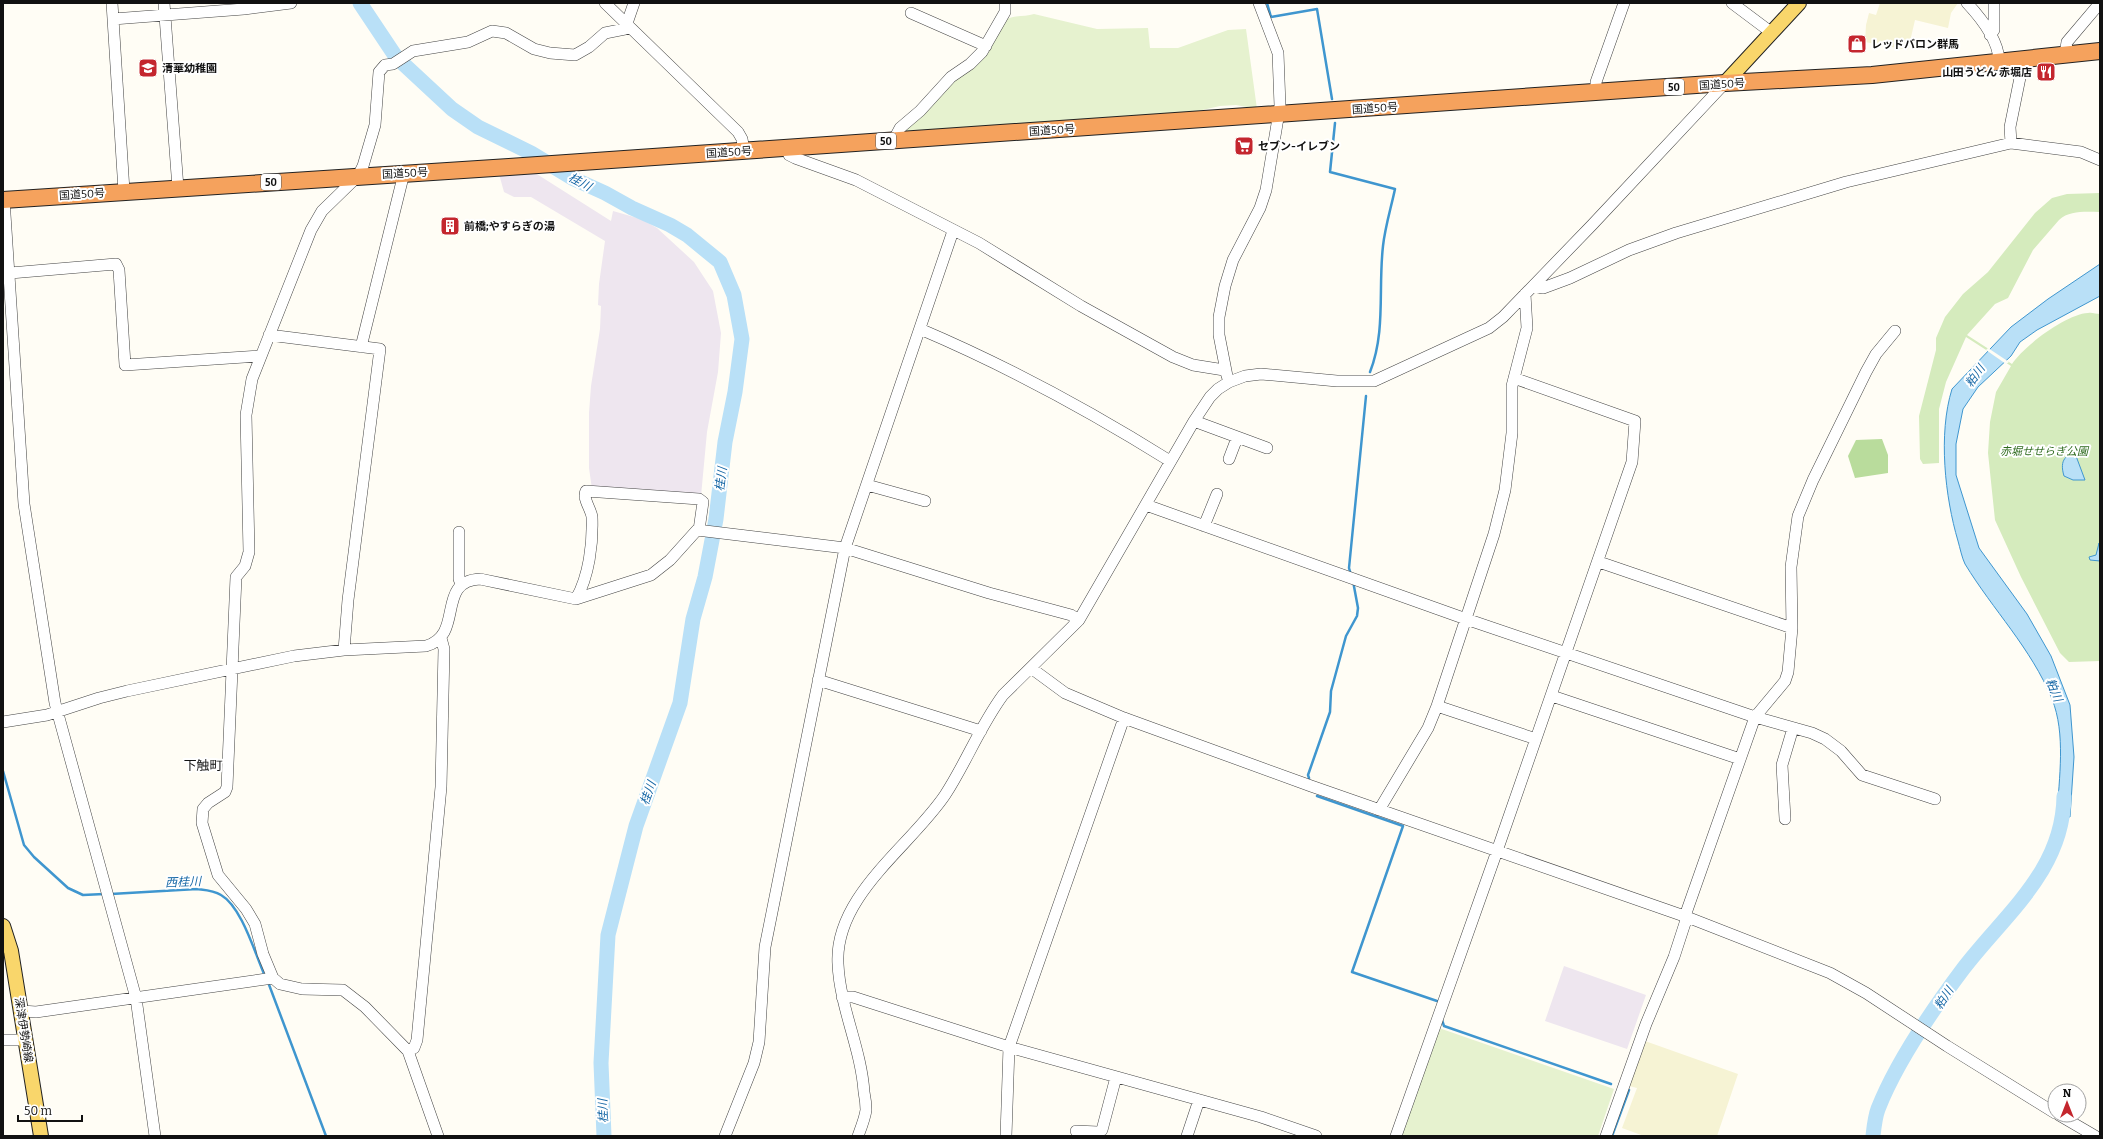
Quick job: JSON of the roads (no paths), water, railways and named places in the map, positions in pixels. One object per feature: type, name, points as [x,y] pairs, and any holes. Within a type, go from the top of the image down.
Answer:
[{"type":"highway","name":"国道50号","points":[[4,199],[744,151],[1725,83],[1872,75],[1999,60],[2100,51]]},
{"type":"main road","points":[[1725,83],[1799,3]]},
{"type":"main road","name":"深津伊勢崎線","points":[[3,926],[11,951],[22,1011],[41,1136]]},
{"type":"street","points":[[112,3],[124,191]]},
{"type":"street","points":[[164,3],[178,188]]},
{"type":"street","points":[[113,19],[164,16],[291,3]]},
{"type":"street","points":[[605,3],[738,132],[742,139],[744,151]]},
{"type":"street","points":[[268,979],[255,924],[246,909],[218,875],[202,823],[203,809],[208,803],[226,792],[227,787],[236,577],[245,566],[249,552],[246,415],[252,380],[260,356],[311,230],[322,211],[358,176],[363,166],[375,125],[379,72],[385,65],[395,62],[411,52],[468,42],[492,31],[506,33],[534,49],[550,53],[575,54],[589,47],[606,34],[625,29],[634,3]]},
{"type":"street","points":[[893,140],[900,128],[920,111],[951,77],[973,62],[986,46],[1005,12],[1005,3]]},
{"type":"street","points":[[1230,382],[1224,370],[1220,342],[1219,317],[1225,286],[1234,260],[1260,208],[1266,190],[1280,106],[1278,53],[1259,3]]},
{"type":"street","points":[[1596,92],[1596,82],[1624,3]]},
{"type":"street","points":[[1732,3],[1772,33]]},
{"type":"street","points":[[1967,3],[1978,14],[1990,35],[1997,48],[1999,60]]},
{"type":"street","points":[[1990,35],[1994,30],[1994,3]]},
{"type":"street","points":[[2065,54],[2068,42],[2100,3]]},
{"type":"street","points":[[911,13],[986,46]]},
{"type":"street","points":[[2011,143],[2010,126],[2024,58]]},
{"type":"street","points":[[858,1136],[866,1110],[863,1077],[842,997],[838,963],[840,935],[848,913],[862,892],[936,808],[960,772],[994,706],[1003,695],[1079,620],[1170,461],[1210,397],[1230,382],[1245,376],[1261,374],[1366,382],[1382,379],[1489,328],[1504,317],[1725,83]]},
{"type":"street","points":[[1529,290],[1543,288],[1570,278],[1628,250],[1676,233],[1846,182],[2011,143],[2081,152],[2100,160]]},
{"type":"street","points":[[787,148],[789,155],[795,158],[856,180],[978,243],[1081,306],[1173,358],[1201,366],[1224,370]]},
{"type":"street","points":[[361,347],[404,173]]},
{"type":"street","points":[[4,199],[24,504],[57,712],[136,998],[155,1136]]},
{"type":"street","points":[[725,1136],[754,1063],[759,1042],[765,947],[846,548],[953,231]]},
{"type":"street","points":[[10,273],[116,264],[119,270],[125,365],[260,356]]},
{"type":"street","points":[[1379,810],[1428,728],[1437,706],[1494,534],[1505,490],[1512,433],[1511,397],[1514,378],[1527,328],[1529,290]]},
{"type":"street","points":[[920,329],[1028,380],[1091,413],[1170,461]]},
{"type":"street","points":[[1606,1136],[1646,1024],[1670,969],[1686,917],[1754,718],[1785,681],[1788,672],[1792,628],[1791,567],[1798,516],[1813,480],[1866,372],[1876,354],[1894,331]]},
{"type":"street","points":[[269,335],[380,349],[348,600],[344,650]]},
{"type":"street","points":[[1396,1136],[1631,469],[1635,421],[1514,378]]},
{"type":"street","points":[[1194,421],[1267,448]]},
{"type":"street","points":[[1228,459],[1237,438]]},
{"type":"street","points":[[867,485],[925,501]]},
{"type":"street","points":[[576,599],[586,570],[591,543],[592,516],[585,498],[586,491],[700,499],[703,502],[701,530]]},
{"type":"street","points":[[1204,526],[1217,494]]},
{"type":"street","points":[[1146,505],[1466,619],[1754,718],[1812,733],[1834,745],[1848,757],[1854,768],[1862,775],[1935,798]]},
{"type":"street","points":[[3,722],[35,718],[127,691],[294,656],[344,650],[426,646],[441,638],[446,631],[453,597],[461,584],[466,581],[480,579],[576,599],[651,575],[670,560],[697,530],[846,548],[989,593],[1071,615],[1079,620]]},
{"type":"street","points":[[459,532],[459,579],[461,584]]},
{"type":"street","points":[[1599,562],[1792,628]]},
{"type":"street","points":[[408,1051],[414,1048],[417,1040],[441,787],[444,649],[441,638]]},
{"type":"street","points":[[1031,668],[1065,693],[1124,718],[1379,810],[1686,917],[1830,972],[2047,1108]]},
{"type":"street","points":[[818,680],[981,732]]},
{"type":"street","points":[[1552,696],[1740,759]]},
{"type":"street","points":[[1437,706],[1536,739]]},
{"type":"street","points":[[1006,1136],[1009,1047],[1124,718]]},
{"type":"street","points":[[1785,819],[1782,765],[1793,728]]},
{"type":"street","points":[[22,1011],[36,1012],[268,979],[302,990],[343,990],[365,1007],[408,1051],[438,1136]]},
{"type":"street","points":[[842,997],[853,997],[1009,1047],[1261,1117],[1316,1136]]},
{"type":"street","points":[[3,1040],[26,1040]]},
{"type":"street","points":[[1076,1131],[1098,1132],[1102,1130],[1116,1077]]},
{"type":"street","points":[[1187,1136],[1199,1100]]},
{"type":"street","points":[[2073,1123],[2095,1136]]},
{"type":"water","points":[[2100,264],[2100,296],[2037,330],[2020,342],[2011,356],[1978,387],[1963,409],[1956,444],[1956,475],[1979,548],[2027,614],[2051,656],[2070,705],[2074,757],[2070,817],[2057,815],[2060,771],[2060,741],[2059,727],[2052,699],[2043,680],[2023,646],[1976,581],[1963,559],[1953,524],[1947,485],[1944,445],[1945,426],[1952,389],[2011,327],[2048,299]]},
{"type":"water","points":[[2079,448],[2076,456],[2085,480],[2073,480],[2064,476],[2062,466],[2067,456]]},
{"type":"water","points":[[2099,543],[2100,561],[2090,560],[2089,557],[2096,555]]},
{"type":"waterway","name":"桂川","points":[[360,3],[396,57],[452,109],[478,127],[531,153],[574,179],[670,225],[687,235],[720,262],[734,295],[742,339],[735,392],[725,442],[716,519],[705,577],[693,619],[680,703],[636,826],[608,935],[601,1063],[604,1136]]},
{"type":"waterway","points":[[1267,3],[1271,17],[1317,9],[1332,99]]},
{"type":"waterway","points":[[1335,123],[1330,172],[1395,189],[1384,239],[1380,325],[1375,357],[1370,372]]},
{"type":"waterway","points":[[1351,575],[1349,568],[1366,396]]},
{"type":"waterway","points":[[1309,778],[1308,775],[1330,712],[1331,691],[1346,636],[1357,616],[1358,608],[1353,581]]},
{"type":"waterway","name":"西桂川","points":[[3,771],[24,845],[34,857],[68,888],[83,895],[104,894]]},
{"type":"waterway","points":[[1317,796],[1403,826],[1352,972],[1437,1001]]},
{"type":"waterway","name":"粕川","points":[[1873,1136],[1877,1112],[1886,1091],[1916,1037],[1963,969],[2013,910],[2043,869],[2054,847],[2061,823],[2064,796]]},
{"type":"waterway","name":"西桂川","points":[[111,894],[197,889],[209,890],[218,893],[229,901],[242,920],[265,976]]},
{"type":"waterway","name":"西桂川","points":[[268,982],[326,1136]]},
{"type":"waterway","points":[[1442,1020],[1444,1026],[1611,1084]]},
{"type":"waterway","points":[[1612,1136],[1629,1090]]},
{"type":"place","name":"レッドバロン群馬","points":[[1857,44]]},
{"type":"place","name":"清華幼稚園","points":[[148,68]]},
{"type":"place","name":"山田うどん 赤堀店","points":[[2046,72]]},
{"type":"place","name":"セブン-イレブン","points":[[1244,146]]},
{"type":"place","name":"前橋;やすらぎの湯","points":[[450,226]]},
{"type":"district","name":"下触町","points":[[203,765]]},
{"type":"park label","name":"赤堀せせらぎ公園","points":[[2044,451]]}]
